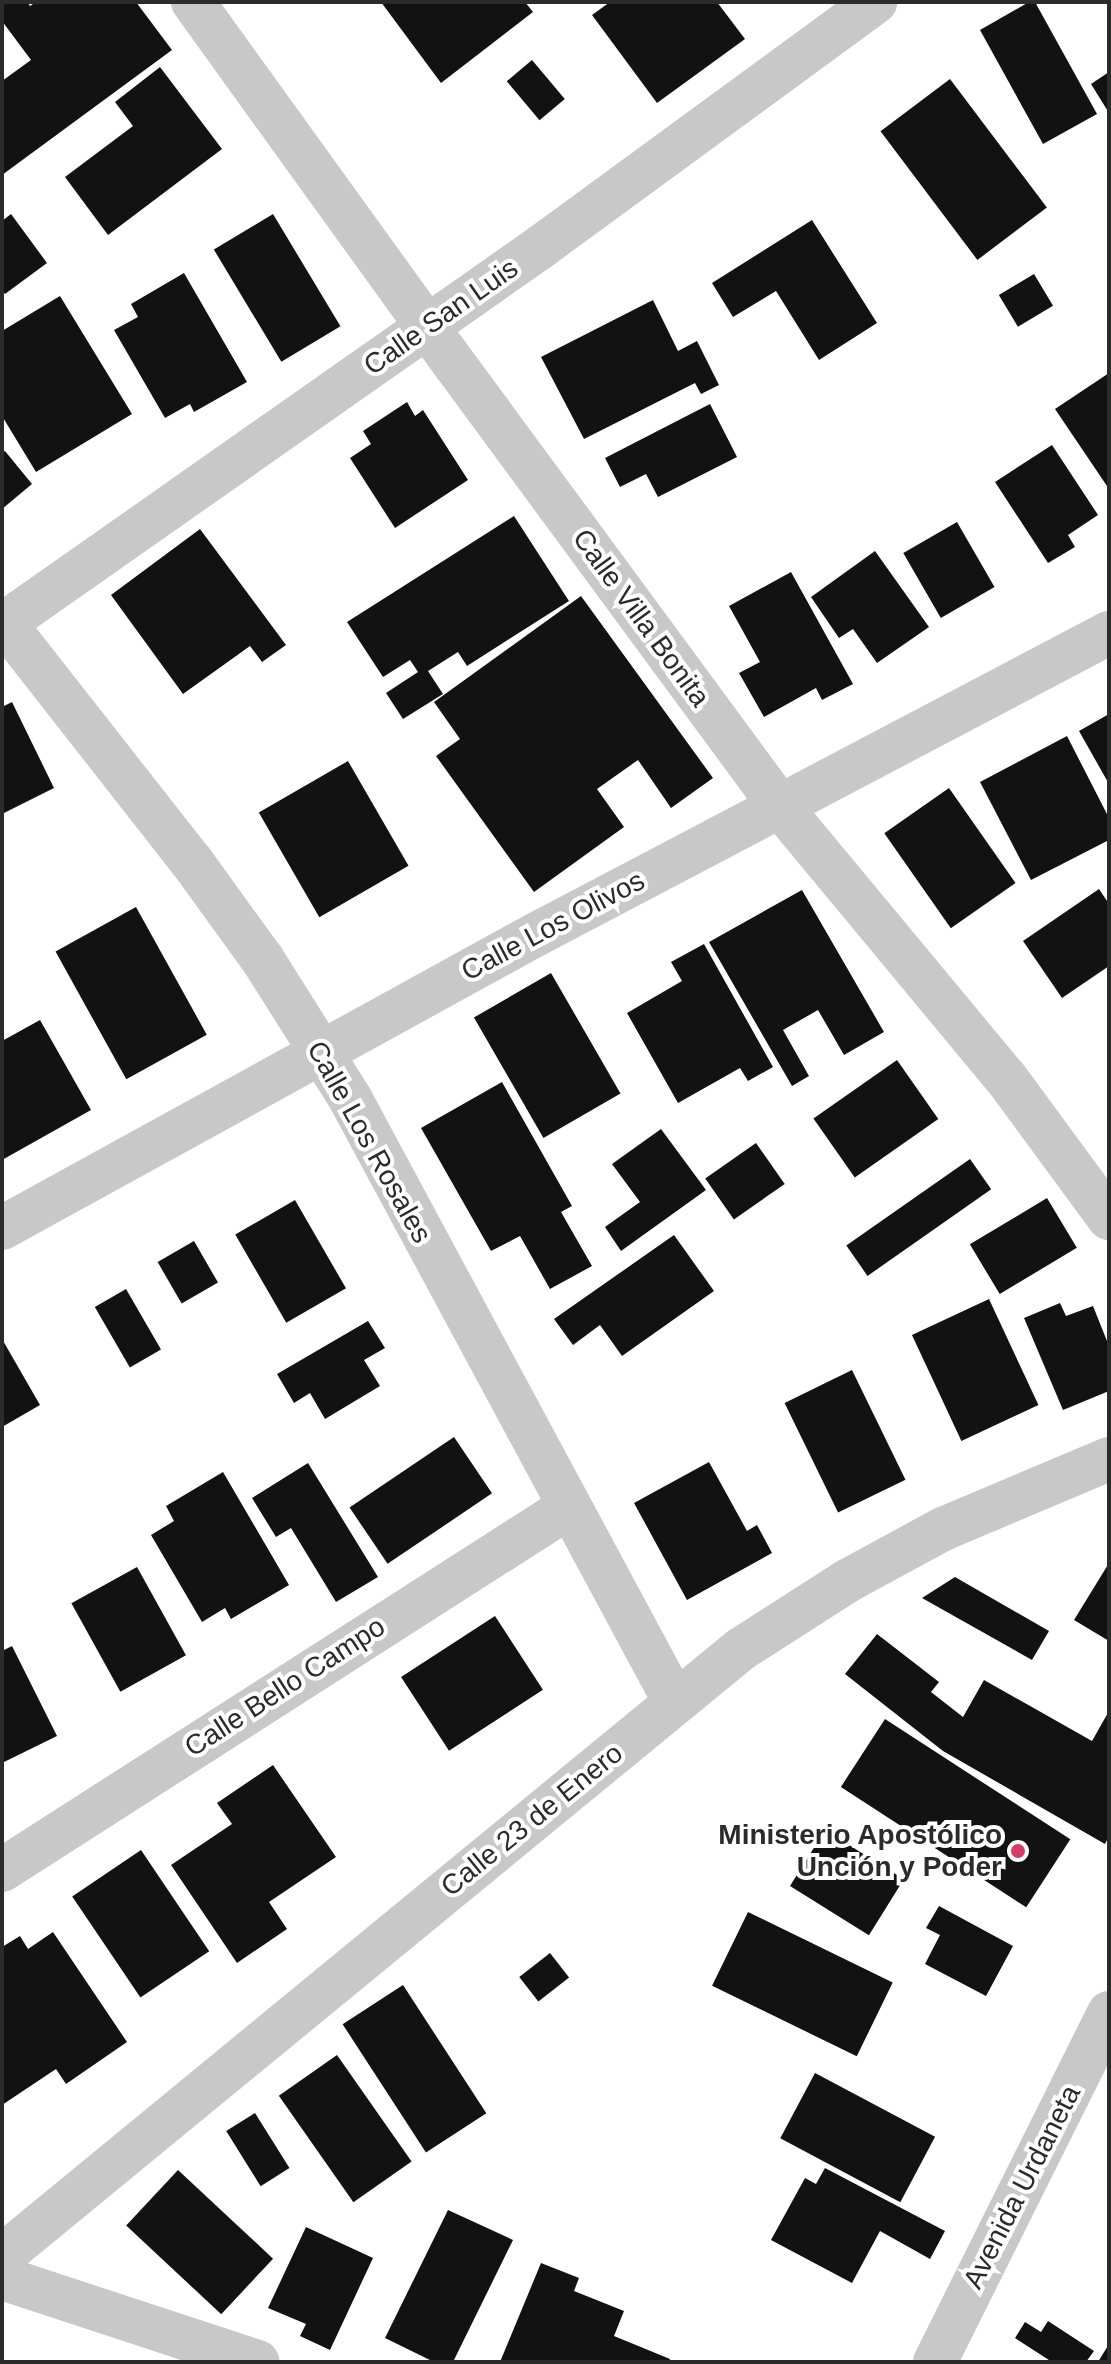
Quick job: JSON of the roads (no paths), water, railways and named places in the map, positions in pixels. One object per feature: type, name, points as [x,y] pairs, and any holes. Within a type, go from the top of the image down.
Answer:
[{"type":"street","name":"Calle Villa Bonita","points":[[193,2],[427,327],[779,805],[1006,1078],[1109,1218]]},
{"type":"street","name":"Calle San Luis","points":[[3,623],[427,327],[875,2]]},
{"type":"street","name":"Calle Los Rosales","points":[[3,623],[192,862],[263,960],[351,1100],[675,1702]]},
{"type":"street","name":"Calle Los Olivos","points":[[2,1228],[779,805],[1109,633]]},
{"type":"street","name":"Calle 23 de Enero","points":[[2,2256],[741,1649],[849,1580],[943,1529],[1109,1459]]},
{"type":"street","name":"Calle Bello Campo","points":[[2,1870],[569,1507]]},
{"type":"street","name":"Avenida Urdaneta","points":[[935,2362],[1109,2013]]},
{"type":"street","points":[[2,2278],[258,2362]]},
{"type":"place","name":"Ministerio Apostólico Unción y Poder","points":[[1018,1851]]}]
